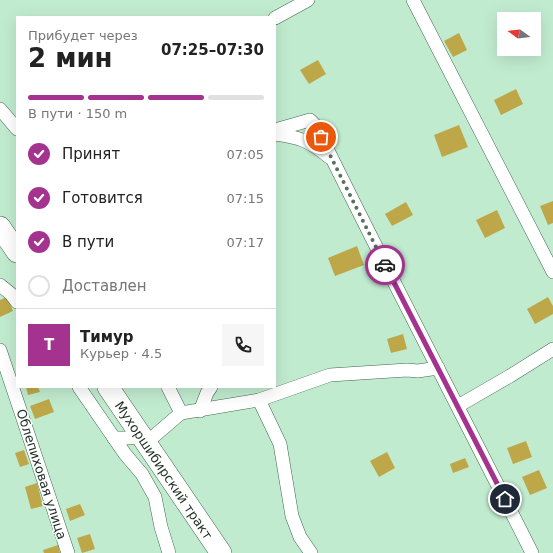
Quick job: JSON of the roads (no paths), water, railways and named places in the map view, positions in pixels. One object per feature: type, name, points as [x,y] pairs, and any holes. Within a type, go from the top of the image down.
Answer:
[{"type":"main road","points":[[0,227],[16,251]]},
{"type":"main road","name":"Мухоршибирский тракт","points":[[109,388],[220,553]]},
{"type":"street","points":[[276,17],[308,0]]},
{"type":"street","points":[[413,0],[553,272]]},
{"type":"street","points":[[0,109],[16,128]]},
{"type":"street","points":[[276,130],[310,120],[316,126],[532,553]]},
{"type":"street","points":[[276,134],[292,136],[314,144],[332,159]]},
{"type":"street","points":[[0,285],[11,294],[16,301]]},
{"type":"street","points":[[458,406],[553,349]]},
{"type":"street","name":"Облепиховая улица","points":[[0,350],[68,553]]},
{"type":"street","points":[[114,438],[144,439],[181,414],[259,400],[330,375],[408,370],[418,371],[438,368]]},
{"type":"street","points":[[80,388],[114,438],[142,474],[155,497],[161,527],[169,553]]},
{"type":"street","points":[[168,388],[181,414]]},
{"type":"street","points":[[200,410],[210,388]]},
{"type":"street","points":[[259,400],[280,444],[292,516],[300,537],[311,553]]}]
